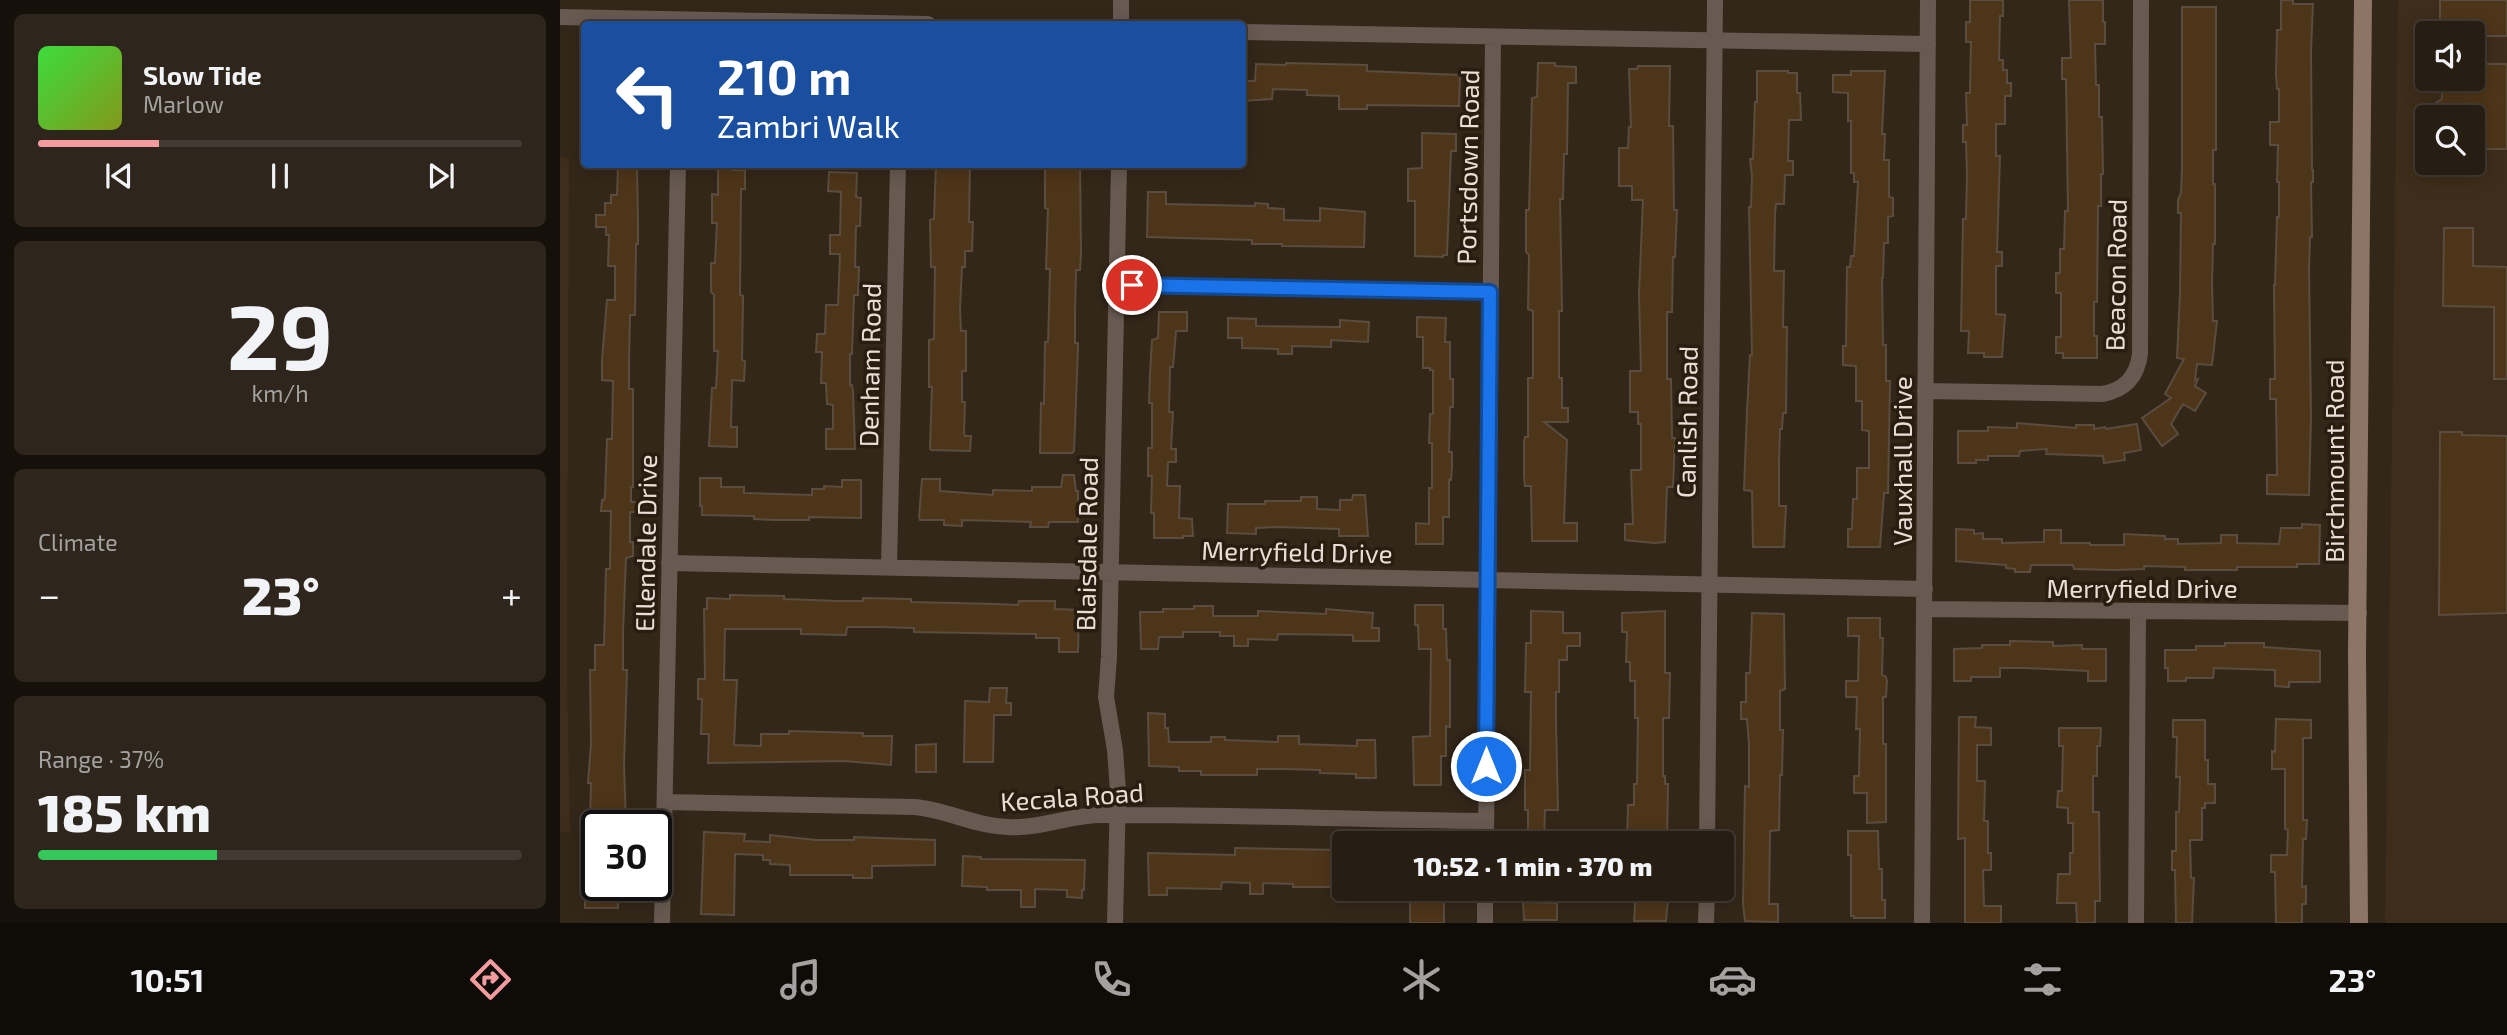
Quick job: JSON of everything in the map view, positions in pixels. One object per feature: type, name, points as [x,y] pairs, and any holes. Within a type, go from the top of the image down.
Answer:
[{"type":"main road","name":"Birchmount Road","points":[[2358,923],[2357,654],[2363,0]]},
{"type":"street","points":[[1121,0],[1121,21]]},
{"type":"street","name":"Canlish Road","points":[[1707,831],[1715,0]]},
{"type":"street","name":"Vauxhall Drive","points":[[1922,923],[1928,0]]},
{"type":"street","name":"Beacon Road","points":[[1925,391],[2102,394],[2115,392],[2134,376],[2140,354],[2141,0]]},
{"type":"street","points":[[560,17],[657,21]]},
{"type":"street","points":[[1246,32],[1928,44]]},
{"type":"street","name":"Portsdown Road","points":[[1486,831],[1493,37]]},
{"type":"street","name":"Ellendale Drive","points":[[662,923],[678,168]]},
{"type":"street","name":"Denham Road","points":[[889,567],[898,168]]},
{"type":"street","name":"Blaisdale Road","points":[[1115,923],[1118,815],[1115,750],[1106,697],[1119,168]]},
{"type":"street","points":[[1115,285],[1490,292]]},
{"type":"street","name":"Merryfield Drive","points":[[669,563],[1924,589]]},
{"type":"street","name":"Merryfield Drive","points":[[1924,609],[2359,613]]},
{"type":"street","points":[[2136,923],[2138,611]]},
{"type":"street","name":"Kecala Road","points":[[665,802],[932,808],[981,824],[1011,828],[1093,815],[1486,821]]},
{"type":"street","points":[[1485,901],[1485,923]]},
{"type":"street","points":[[1706,923],[1707,901]]},
{"type":"shaded area","points":[[2398,0],[2507,0],[2507,923],[2385,923]]},
{"type":"shaded area","points":[[560,157],[569,158],[567,668],[570,833],[560,832]]},
{"type":"building","points":[[1970,0],[2003,0],[1999,60],[2003,60],[2003,70],[2007,70],[2007,83],[2011,83],[2011,96],[2005,96],[2005,124],[1996,124],[1996,156],[2000,156],[1997,252],[2002,252],[2002,266],[1996,266],[1996,314],[2005,315],[2002,357],[1984,357],[1984,353],[1968,353],[1969,331],[1961,331],[1963,219],[1966,219],[1967,174],[1963,125],[1967,125],[1966,93],[1970,93],[1971,42],[1966,42],[1966,22],[1970,22]]},
{"type":"building","points":[[2069,0],[2103,0],[2105,22],[2105,44],[2095,44],[2099,117],[2102,117],[2103,174],[2101,206],[2098,206],[2097,302],[2094,302],[2097,358],[2063,358],[2063,353],[2056,353],[2056,337],[2061,337],[2061,293],[2056,293],[2056,273],[2060,273],[2060,249],[2064,249],[2065,211],[2068,211],[2066,79],[2062,79],[2062,58],[2071,58]]},
{"type":"building","points":[[2281,0],[2293,0],[2293,4],[2313,4],[2309,495],[2267,494],[2267,475],[2277,475],[2276,399],[2270,399],[2270,379],[2275,379],[2274,285],[2279,182],[2278,145],[2270,145],[2270,122],[2279,122],[2276,74]]},
{"type":"building","points":[[2440,0],[2507,0],[2507,36],[2485,36],[2485,21],[2440,21]]},
{"type":"building","points":[[2182,7],[2216,7],[2216,150],[2213,150],[2215,244],[2212,284],[2213,321],[2217,321],[2212,365],[2197,364],[2195,380],[2198,379],[2195,386],[2206,393],[2195,411],[2183,404],[2171,424],[2178,434],[2162,446],[2142,418],[2171,398],[2165,394],[2184,359],[2177,358],[2181,213],[2178,213],[2178,200],[2181,193],[2182,167]]},
{"type":"building","points":[[1538,63],[1576,67],[1576,83],[1568,83],[1567,154],[1564,154],[1563,199],[1560,199],[1562,311],[1559,311],[1559,378],[1562,378],[1562,408],[1568,408],[1568,422],[1544,422],[1567,440],[1564,523],[1577,523],[1577,541],[1532,541],[1531,486],[1525,486],[1524,476],[1524,441],[1525,437],[1528,437],[1528,378],[1533,378],[1533,311],[1528,309],[1526,210],[1529,210],[1532,98],[1537,97]]},
{"type":"building","points":[[1256,64],[1367,65],[1367,71],[1460,75],[1459,106],[1367,105],[1367,109],[1339,109],[1339,96],[1307,95],[1307,90],[1273,89],[1272,99],[1246,101],[1246,81],[1255,81]]},
{"type":"building","points":[[2485,64],[2507,64],[2507,149],[2485,149],[2485,105],[2436,105],[2442,99],[2442,91],[2485,91]]},
{"type":"building","points":[[1638,66],[1670,66],[1669,126],[1673,126],[1674,210],[1677,210],[1672,312],[1667,312],[1667,379],[1671,379],[1672,438],[1675,438],[1673,487],[1667,487],[1665,542],[1654,543],[1625,540],[1625,524],[1633,524],[1631,470],[1641,470],[1641,424],[1638,424],[1638,412],[1630,412],[1630,371],[1641,371],[1639,294],[1643,200],[1632,200],[1632,186],[1619,186],[1619,148],[1628,148],[1631,127],[1629,69],[1637,69]]},
{"type":"building","points":[[1757,71],[1797,73],[1797,93],[1800,93],[1801,120],[1789,120],[1788,161],[1793,161],[1793,175],[1785,175],[1784,204],[1776,204],[1775,214],[1774,271],[1784,271],[1783,327],[1787,327],[1786,413],[1783,413],[1780,429],[1779,460],[1779,506],[1786,506],[1784,547],[1753,547],[1752,491],[1744,490],[1752,355],[1750,159],[1753,159]]},
{"type":"building","points":[[1851,71],[1885,71],[1882,134],[1885,134],[1884,160],[1889,160],[1889,197],[1893,198],[1893,216],[1888,217],[1888,243],[1884,243],[1882,278],[1883,345],[1886,345],[1886,381],[1890,381],[1888,493],[1884,493],[1880,547],[1848,547],[1848,529],[1852,529],[1853,499],[1857,499],[1857,468],[1869,468],[1869,431],[1862,430],[1862,401],[1856,401],[1856,366],[1843,365],[1843,346],[1846,346],[1847,267],[1850,267],[1851,256],[1854,256],[1858,182],[1854,182],[1854,173],[1851,173],[1848,93],[1833,92],[1833,75],[1851,75]]},
{"type":"building","points":[[1422,133],[1456,134],[1456,151],[1451,151],[1447,255],[1443,257],[1415,256],[1415,201],[1408,201],[1408,169],[1422,168]]},
{"type":"building","points":[[618,168],[637,168],[638,244],[635,315],[630,315],[629,361],[629,389],[633,389],[631,502],[636,502],[636,512],[630,512],[633,556],[626,558],[623,632],[623,670],[627,670],[626,810],[590,810],[591,783],[588,783],[591,744],[590,670],[595,670],[595,645],[604,645],[606,569],[610,569],[611,511],[601,511],[605,496],[607,439],[612,439],[613,381],[602,380],[602,360],[607,300],[615,300],[615,266],[608,266],[609,235],[606,235],[606,227],[596,227],[596,215],[605,215],[605,203],[611,203],[611,195],[617,195]]},
{"type":"building","points":[[718,168],[745,170],[745,189],[741,189],[740,295],[743,296],[744,381],[732,380],[731,427],[737,427],[737,447],[709,446],[712,388],[716,388],[718,351],[714,351],[714,295],[711,292],[711,263],[715,263],[717,223],[712,223],[712,194],[718,195]]},
{"type":"building","points":[[936,168],[970,168],[969,222],[973,222],[972,251],[965,251],[960,309],[961,331],[966,331],[966,371],[962,371],[964,434],[971,436],[970,451],[930,448],[932,387],[929,387],[929,340],[934,339],[935,267],[931,267],[930,220],[934,219]]},
{"type":"building","points":[[1045,168],[1080,168],[1081,253],[1080,270],[1076,270],[1075,343],[1078,343],[1078,348],[1072,453],[1040,453],[1050,269],[1046,269],[1048,209],[1045,208]]},
{"type":"building","points":[[829,172],[857,173],[856,197],[861,198],[860,226],[856,226],[855,267],[859,267],[858,295],[854,295],[850,354],[855,449],[826,449],[826,429],[833,429],[833,405],[827,404],[826,383],[821,383],[822,352],[816,352],[817,334],[825,334],[826,305],[838,305],[840,254],[830,254],[830,235],[840,235],[841,192],[828,191]]},
{"type":"building","points":[[1148,192],[1166,192],[1166,204],[1268,204],[1268,208],[1284,209],[1284,220],[1320,221],[1320,208],[1365,212],[1364,247],[1282,246],[1252,244],[1252,240],[1147,237]]},
{"type":"building","points":[[2444,228],[2473,228],[2473,266],[2507,267],[2507,379],[2494,379],[2494,307],[2443,306]]},
{"type":"building","points":[[1159,312],[1187,312],[1187,331],[1176,331],[1173,367],[1170,367],[1169,412],[1173,412],[1171,449],[1176,449],[1176,462],[1168,462],[1167,486],[1180,486],[1179,518],[1192,519],[1193,536],[1183,538],[1154,538],[1154,513],[1151,513],[1152,476],[1148,476],[1148,448],[1152,448],[1150,374],[1152,340],[1158,338]]},
{"type":"building","points":[[1417,317],[1446,318],[1445,342],[1450,342],[1453,407],[1450,407],[1449,452],[1452,452],[1452,467],[1449,480],[1449,517],[1443,517],[1443,544],[1416,544],[1416,523],[1429,524],[1429,488],[1432,488],[1430,414],[1433,414],[1433,370],[1423,368],[1423,337],[1417,337]]},
{"type":"building","points":[[1228,318],[1256,319],[1256,326],[1340,327],[1340,320],[1369,322],[1368,342],[1331,340],[1331,347],[1292,346],[1292,354],[1278,354],[1278,349],[1242,348],[1242,338],[1228,338]]},
{"type":"building","points":[[2017,423],[2076,428],[2076,425],[2094,425],[2094,429],[2137,424],[2141,450],[2124,453],[2125,460],[2104,463],[2103,456],[2046,454],[2047,449],[2020,451],[2019,456],[1988,456],[1988,460],[1976,460],[1976,463],[1958,463],[1958,431],[1988,431],[1988,427],[2017,428]]},
{"type":"building","points":[[2440,432],[2507,436],[2507,613],[2439,615]]},
{"type":"building","points":[[1063,475],[1074,475],[1078,491],[1078,522],[1049,522],[1048,527],[1030,527],[1031,522],[962,520],[962,526],[944,525],[944,520],[920,520],[919,517],[922,479],[940,479],[940,491],[993,495],[993,490],[1032,491],[1032,487],[1061,487]]},
{"type":"building","points":[[700,478],[721,478],[721,487],[744,487],[744,493],[812,495],[812,489],[824,489],[824,486],[842,487],[842,480],[861,480],[861,518],[809,517],[809,520],[774,520],[754,519],[754,516],[702,515]]},
{"type":"building","points":[[1353,495],[1365,495],[1368,536],[1339,536],[1339,529],[1278,527],[1256,528],[1256,534],[1227,533],[1228,504],[1265,504],[1265,501],[1301,501],[1301,497],[1317,497],[1317,509],[1340,510],[1340,500],[1352,500]]},
{"type":"building","points":[[2302,524],[2320,525],[2319,564],[2297,564],[2297,567],[2237,567],[2237,570],[2185,570],[2185,567],[2144,566],[2144,569],[2115,570],[2074,569],[2073,565],[2031,565],[2030,572],[2015,572],[2015,569],[2006,568],[2006,565],[1956,561],[1956,529],[1974,530],[1974,534],[1983,533],[1983,539],[2002,539],[2002,543],[2044,542],[2044,530],[2061,530],[2061,543],[2090,545],[2124,545],[2124,534],[2165,536],[2165,539],[2178,539],[2178,544],[2221,543],[2221,535],[2237,535],[2237,543],[2279,544],[2281,528],[2302,528]]},
{"type":"building","points":[[730,595],[838,601],[863,601],[863,598],[911,599],[911,602],[1018,605],[1019,601],[1055,601],[1055,609],[1079,610],[1078,652],[1059,652],[1059,638],[1036,638],[1036,634],[914,632],[914,628],[881,627],[847,627],[846,635],[801,634],[801,629],[725,629],[724,680],[737,680],[734,745],[761,746],[761,734],[789,734],[789,731],[892,736],[891,765],[844,761],[708,763],[709,734],[701,734],[702,699],[698,699],[698,679],[705,679],[704,609],[707,609],[707,598],[730,599]]},
{"type":"building","points":[[1415,605],[1443,605],[1443,629],[1446,629],[1447,660],[1450,660],[1450,727],[1446,726],[1446,756],[1441,756],[1441,785],[1414,785],[1413,737],[1430,736],[1431,649],[1419,649]]},
{"type":"building","points":[[1194,606],[1213,606],[1213,616],[1258,616],[1258,611],[1326,614],[1326,609],[1373,613],[1372,628],[1379,628],[1379,641],[1353,641],[1353,635],[1278,634],[1277,640],[1248,639],[1248,646],[1234,646],[1234,636],[1220,636],[1220,632],[1183,632],[1183,637],[1159,637],[1158,649],[1141,649],[1140,612],[1194,609]]},
{"type":"building","points":[[1531,611],[1563,612],[1563,633],[1580,633],[1580,646],[1567,646],[1567,660],[1559,660],[1559,692],[1556,692],[1558,810],[1545,810],[1544,831],[1528,831],[1528,810],[1525,810],[1525,770],[1530,770],[1531,692],[1525,692],[1526,643],[1531,643]]},
{"type":"building","points":[[1665,611],[1665,673],[1670,673],[1669,718],[1663,718],[1663,776],[1665,784],[1668,784],[1667,831],[1627,831],[1628,805],[1634,805],[1634,784],[1637,784],[1638,718],[1635,718],[1635,681],[1630,681],[1630,662],[1626,662],[1627,632],[1622,632],[1622,613]]},
{"type":"building","points":[[1752,613],[1784,614],[1785,689],[1780,691],[1780,730],[1783,730],[1779,830],[1770,831],[1769,904],[1778,904],[1778,922],[1745,921],[1743,904],[1745,786],[1749,787],[1749,745],[1747,719],[1741,719],[1741,702],[1746,702],[1746,673],[1750,673]]},
{"type":"building","points":[[1848,618],[1880,618],[1880,638],[1883,638],[1882,675],[1887,681],[1886,697],[1883,697],[1886,822],[1867,823],[1867,793],[1854,793],[1854,776],[1859,776],[1860,729],[1856,729],[1857,697],[1846,697],[1846,681],[1858,681],[1859,636],[1848,636]]},
{"type":"building","points":[[2010,641],[2053,642],[2053,646],[2082,645],[2082,649],[2106,649],[2106,681],[2088,681],[2088,671],[2000,668],[2000,677],[1971,677],[1971,681],[1954,681],[1954,649],[2010,645]]},
{"type":"building","points":[[2225,643],[2264,643],[2264,647],[2320,651],[2320,682],[2289,682],[2289,687],[2275,686],[2275,670],[2214,668],[2213,678],[2168,681],[2165,650],[2196,650],[2196,646],[2225,646]]},
{"type":"building","points":[[990,688],[1007,688],[1006,703],[1011,703],[1011,715],[994,715],[993,762],[964,762],[965,701],[989,702]]},
{"type":"building","points":[[1148,713],[1165,714],[1169,742],[1211,742],[1211,737],[1225,737],[1225,740],[1278,742],[1278,736],[1299,736],[1299,744],[1357,746],[1357,740],[1375,740],[1376,778],[1356,778],[1356,774],[1320,773],[1320,770],[1288,769],[1257,769],[1257,775],[1201,775],[1201,771],[1179,771],[1179,767],[1149,766]]},
{"type":"building","points":[[1959,717],[1976,717],[1975,727],[1991,728],[1991,745],[1977,745],[1977,781],[1985,781],[1984,821],[1988,821],[1988,853],[1991,853],[1991,870],[1983,870],[1984,906],[2001,906],[2001,923],[1965,923],[1965,838],[1958,839]]},
{"type":"building","points":[[2276,719],[2311,720],[2311,738],[2303,738],[2303,820],[2307,820],[2306,839],[2303,839],[2302,887],[2306,886],[2306,904],[2302,904],[2302,923],[2276,923],[2275,872],[2271,872],[2271,855],[2287,855],[2288,830],[2285,829],[2285,769],[2272,769]]},
{"type":"building","points":[[2173,720],[2205,720],[2208,784],[2215,784],[2215,803],[2205,803],[2205,808],[2202,808],[2202,840],[2190,840],[2191,878],[2194,878],[2192,923],[2176,923],[2172,851],[2176,851],[2176,812],[2179,812],[2180,777],[2176,777],[2177,737],[2173,737]]},
{"type":"building","points":[[2059,728],[2101,728],[2100,746],[2097,746],[2097,776],[2093,776],[2093,812],[2099,812],[2100,901],[2095,901],[2095,923],[2077,923],[2076,903],[2057,903],[2058,874],[2070,874],[2070,853],[2073,853],[2073,823],[2068,823],[2068,808],[2057,807],[2058,791],[2062,791],[2063,746],[2059,746]]},
{"type":"building","points":[[936,744],[936,772],[916,772],[916,745]]},
{"type":"building","points":[[1848,831],[1878,831],[1885,918],[1851,916],[1851,855],[1848,855]]},
{"type":"building","points":[[704,832],[745,834],[744,841],[770,842],[770,835],[816,840],[854,840],[854,837],[935,840],[935,865],[872,866],[872,878],[853,878],[853,875],[790,875],[790,865],[770,864],[770,860],[763,860],[763,855],[735,854],[734,915],[701,914]]},
{"type":"building","points":[[1235,848],[1332,850],[1332,887],[1293,887],[1293,884],[1263,883],[1263,894],[1250,894],[1250,883],[1222,882],[1221,889],[1167,888],[1167,895],[1149,895],[1148,853],[1235,855]]},
{"type":"building","points":[[963,856],[981,859],[1085,860],[1082,898],[1067,897],[1067,890],[1035,889],[1035,907],[1021,907],[1021,890],[987,890],[987,887],[962,886]]},
{"type":"building","points":[[585,901],[618,901],[618,908],[585,908]]},
{"type":"building","points":[[1410,901],[1444,901],[1444,923],[1410,923]]},
{"type":"building","points":[[1635,901],[1668,901],[1666,921],[1634,921]]},
{"type":"building","points":[[1523,902],[1557,903],[1557,920],[1524,920]]},
{"type":"route","points":[[1132,285],[1490,292],[1486,766]]}]
